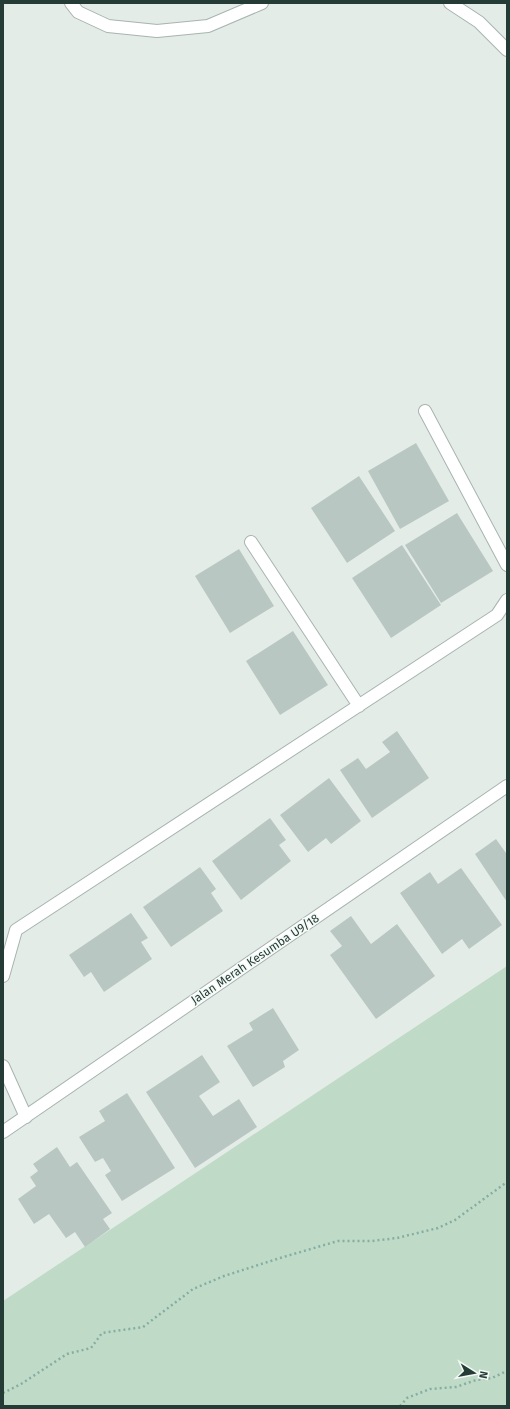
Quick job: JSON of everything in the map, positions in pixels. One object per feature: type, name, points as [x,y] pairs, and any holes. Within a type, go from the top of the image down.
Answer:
[{"type":"street","points":[[71,3],[78,12],[108,26],[157,31],[208,26],[262,3]]},
{"type":"street","points":[[450,3],[479,22],[507,50]]},
{"type":"street","points":[[425,411],[507,565]]},
{"type":"street","points":[[251,542],[359,706]]},
{"type":"street","points":[[3,976],[16,930],[497,615],[507,600]]},
{"type":"street","name":"Jalan Merah Kesumba U9/18","points":[[3,1132],[507,786]]},
{"type":"street","points":[[3,1066],[26,1117]]},
{"type":"path","points":[[3,1394],[67,1354],[92,1348],[102,1333],[143,1327],[193,1289],[224,1276],[338,1241],[372,1241],[397,1238],[438,1228],[455,1220],[507,1182]]},
{"type":"path","points":[[400,1406],[407,1398],[430,1389],[456,1387],[476,1380],[492,1378],[507,1371]]},
{"type":"green space","points":[[507,966],[507,1406],[3,1406],[3,1301]]},
{"type":"building","points":[[416,443],[449,501],[400,529],[368,471]]},
{"type":"building","points":[[359,476],[395,531],[347,563],[311,508]]},
{"type":"building","points":[[457,513],[493,571],[441,603],[405,545]]},
{"type":"building","points":[[402,545],[441,605],[391,638],[352,578]]},
{"type":"building","points":[[239,549],[274,606],[230,633],[195,576]]},
{"type":"building","points":[[293,631],[328,685],[280,715],[246,661]]},
{"type":"building","points":[[397,731],[429,778],[372,818],[340,770],[358,758],[366,769],[390,752],[382,742]]},
{"type":"building","points":[[329,778],[361,821],[331,844],[326,838],[308,852],[280,815]]},
{"type":"building","points":[[270,818],[286,840],[279,845],[291,861],[241,900],[212,861]]},
{"type":"building","points":[[496,839],[507,853],[507,902],[475,854]]},
{"type":"building","points":[[200,867],[216,889],[211,893],[223,911],[171,947],[143,907]]},
{"type":"building","points":[[461,868],[502,925],[469,949],[462,939],[442,954],[400,893],[430,872],[438,884]]},
{"type":"building","points":[[131,913],[148,938],[141,942],[152,959],[104,992],[91,972],[84,977],[69,955]]},
{"type":"building","points":[[351,916],[371,944],[397,924],[435,976],[376,1019],[330,955],[342,946],[330,931]]},
{"type":"building","points":[[273,1008],[299,1050],[283,1061],[285,1067],[253,1087],[227,1046],[253,1030],[249,1023]]},
{"type":"building","points":[[202,1055],[220,1082],[199,1096],[213,1116],[239,1099],[257,1127],[195,1168],[146,1092]]},
{"type":"building","points":[[127,1093],[175,1168],[122,1201],[105,1175],[111,1171],[103,1158],[95,1162],[79,1137],[105,1121],[99,1111]]},
{"type":"building","points":[[57,1147],[70,1167],[77,1162],[112,1213],[103,1219],[110,1229],[85,1247],[75,1232],[66,1238],[49,1214],[34,1224],[18,1199],[36,1186],[30,1177],[38,1171],[33,1164]]}]
